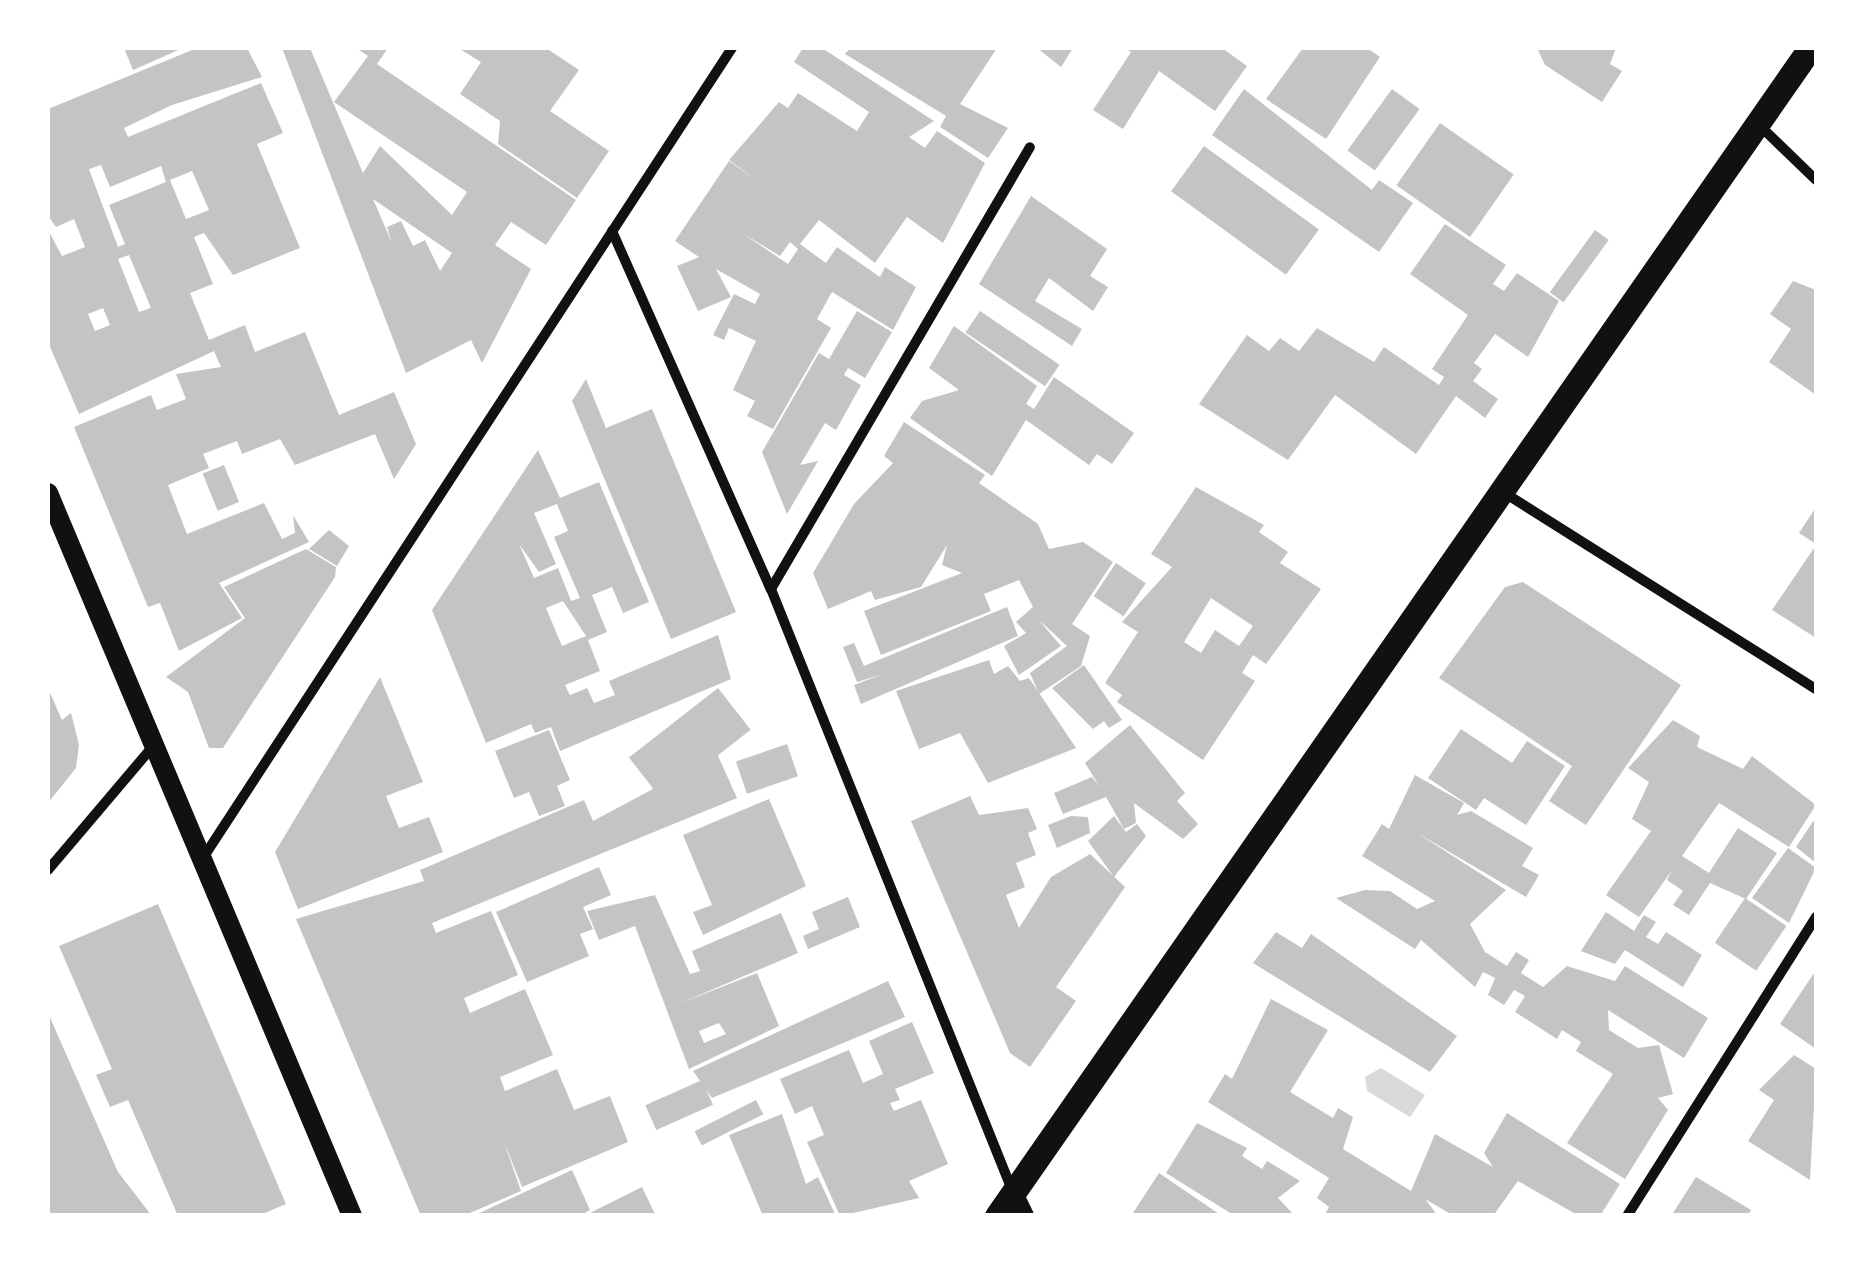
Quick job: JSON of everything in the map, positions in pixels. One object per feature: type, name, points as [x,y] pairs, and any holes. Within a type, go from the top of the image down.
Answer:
[{"type":"main road","points":[[996,1216],[1810,48]]},
{"type":"main road","points":[[48,492],[352,1216]]},
{"type":"street","points":[[201,862],[732,48]]},
{"type":"street","points":[[1758,124],[1816,180]]},
{"type":"street","points":[[771,589],[1030,148]]},
{"type":"street","points":[[612,232],[771,589],[1025,1216]]},
{"type":"street","points":[[1502,491],[1816,689]]},
{"type":"street","points":[[48,870],[153,746]]},
{"type":"street","points":[[1626,1216],[1816,916]]},
{"type":"shaded area","points":[[1381,1068],[1425,1095],[1410,1117],[1367,1091],[1365,1077]]},
{"type":"building","points":[[124,48],[183,48],[133,70]]},
{"type":"building","points":[[197,48],[247,48],[262,77],[172,105],[124,128],[128,137],[261,83],[283,133],[257,144],[300,248],[233,275],[204,233],[194,237],[213,284],[190,293],[209,340],[245,325],[255,352],[305,332],[339,415],[394,392],[416,444],[394,479],[375,434],[295,465],[280,439],[242,454],[237,441],[203,454],[209,468],[168,485],[187,534],[264,503],[282,539],[295,533],[293,515],[309,542],[219,583],[242,618],[179,651],[160,603],[148,607],[74,427],[151,395],[157,410],[186,399],[176,374],[221,367],[214,351],[79,414],[48,342],[48,230],[62,256],[85,247],[74,219],[56,227],[48,216],[48,109]],"holes":[[[101,165],[110,187],[161,166],[166,182],[109,205],[125,244],[118,247],[89,169]],[[192,171],[209,210],[186,219],[170,180]],[[129,255],[151,308],[139,312],[118,259]],[[103,308],[110,325],[95,331],[88,314]]]},
{"type":"building","points":[[282,48],[310,48],[363,173],[380,146],[452,215],[467,192],[334,102],[368,56],[356,48],[388,48],[377,64],[576,200],[546,245],[511,222],[495,245],[531,269],[482,363],[471,340],[406,373]],"holes":[[[373,199],[452,253],[440,271],[425,240],[413,246],[401,221],[387,227],[392,243]]]},
{"type":"building","points":[[458,48],[546,48],[579,70],[550,111],[609,151],[577,198],[498,144],[500,121],[460,94],[481,62]]},
{"type":"building","points":[[803,48],[822,48],[934,121],[909,137],[925,148],[937,131],[985,163],[943,243],[907,217],[875,263],[819,220],[800,244],[826,263],[837,247],[880,277],[885,267],[916,287],[893,330],[832,292],[817,319],[831,328],[773,429],[747,416],[755,401],[733,390],[756,341],[729,328],[724,340],[713,335],[734,294],[755,304],[760,294],[716,269],[731,297],[698,311],[677,266],[699,257],[675,241],[729,161],[759,182],[729,160],[779,102],[788,108],[798,93],[857,131],[869,112],[794,62]],"holes":[[[742,233],[780,256],[790,242],[798,249],[788,264]]]},
{"type":"building","points":[[850,48],[997,48],[960,104],[1008,128],[988,158],[940,127],[946,116],[845,54]]},
{"type":"building","points":[[1037,48],[1073,48],[1061,67]]},
{"type":"building","points":[[1125,48],[1222,48],[1247,66],[1215,111],[1159,71],[1123,129],[1093,110],[1131,52]]},
{"type":"building","points":[[1303,48],[1367,48],[1380,57],[1326,139],[1266,99]]},
{"type":"building","points":[[1537,48],[1616,48],[1610,64],[1622,71],[1602,102],[1545,65]]},
{"type":"building","points":[[1244,89],[1372,190],[1379,180],[1413,203],[1379,252],[1212,135]]},
{"type":"building","points":[[1392,89],[1420,109],[1375,170],[1347,150]]},
{"type":"building","points":[[1440,123],[1514,175],[1470,237],[1396,185]]},
{"type":"building","points":[[1204,146],[1319,229],[1286,275],[1171,191]]},
{"type":"building","points":[[1031,196],[1107,249],[1090,276],[1108,287],[1093,311],[1049,278],[1035,301],[1082,329],[1072,346],[979,284]]},
{"type":"building","points":[[1445,224],[1506,265],[1493,284],[1504,291],[1517,273],[1559,301],[1528,357],[1495,334],[1474,363],[1482,369],[1473,381],[1498,399],[1485,418],[1456,396],[1416,454],[1335,395],[1288,460],[1199,404],[1247,335],[1269,351],[1280,338],[1299,351],[1317,328],[1374,362],[1384,347],[1439,385],[1444,377],[1432,369],[1468,315],[1410,274]]},
{"type":"building","points":[[1595,230],[1609,240],[1563,302],[1550,292]]},
{"type":"building","points":[[1793,281],[1816,290],[1816,395],[1769,362],[1791,329],[1770,314]]},
{"type":"building","points":[[857,311],[892,332],[865,378],[848,368],[844,375],[861,385],[836,430],[825,423],[800,465],[818,461],[787,514],[762,452],[819,353],[829,359]]},
{"type":"building","points":[[980,311],[1060,365],[1045,386],[965,333]]},
{"type":"building","points":[[954,326],[1037,386],[1026,404],[1034,409],[1054,377],[1134,433],[1112,464],[1097,454],[1089,465],[1026,420],[992,476],[910,418],[922,401],[959,390],[929,368]]},
{"type":"building","points":[[586,379],[606,428],[652,409],[736,612],[671,639],[572,401]]},
{"type":"building","points":[[904,422],[985,475],[979,483],[1038,524],[1049,549],[1083,542],[1113,562],[1072,624],[1090,636],[1081,666],[1039,694],[1030,673],[1067,646],[1038,619],[1061,646],[1019,675],[1004,646],[1026,633],[1016,622],[1033,607],[1019,580],[984,594],[991,611],[881,655],[864,611],[962,573],[942,565],[947,545],[921,587],[875,600],[871,591],[828,609],[813,573],[854,504],[893,463],[884,456]]},
{"type":"building","points":[[538,450],[560,498],[599,482],[649,602],[623,613],[612,587],[592,595],[607,632],[588,640],[600,671],[565,685],[570,695],[587,688],[594,703],[615,695],[609,681],[718,635],[731,679],[560,751],[551,727],[535,733],[531,724],[486,743],[432,610]],"holes":[[[557,504],[568,531],[554,537],[580,598],[571,601],[558,568],[534,578],[519,544],[539,572],[556,564],[534,513]],[[563,601],[586,636],[562,646],[546,608]]]},
{"type":"building","points":[[224,465],[239,502],[218,511],[203,474]]},
{"type":"building","points":[[1196,487],[1264,525],[1259,532],[1288,552],[1280,563],[1321,589],[1266,664],[1253,655],[1242,673],[1255,681],[1203,760],[1117,702],[1122,695],[1105,683],[1138,632],[1122,622],[1172,567],[1151,554]],"holes":[[[1211,598],[1253,626],[1239,646],[1215,630],[1201,653],[1184,642]]]},
{"type":"building","points":[[1816,507],[1816,544],[1799,533]]},
{"type":"building","points":[[329,530],[349,546],[337,566],[309,549]]},
{"type":"building","points":[[1816,545],[1816,638],[1772,610]]},
{"type":"building","points":[[306,549],[336,567],[335,577],[223,748],[209,748],[188,692],[166,677],[245,618],[224,587]]},
{"type":"building","points":[[1116,563],[1146,583],[1123,616],[1094,596]]},
{"type":"building","points":[[1523,582],[1681,685],[1586,825],[1549,801],[1572,766],[1439,678],[1505,587]]},
{"type":"building","points":[[1007,607],[1018,636],[861,704],[854,685],[883,674],[857,682],[843,647],[854,643],[864,666]]},
{"type":"building","points":[[989,660],[994,674],[1008,666],[1020,681],[1029,678],[1076,748],[988,783],[960,733],[919,749],[896,691]]},
{"type":"building","points":[[1084,665],[1122,720],[1109,728],[1104,721],[1093,729],[1052,688]]},
{"type":"building","points":[[380,677],[423,782],[386,796],[399,828],[429,817],[443,852],[298,909],[275,852]]},
{"type":"building","points":[[48,688],[62,720],[71,713],[79,745],[76,768],[48,803]]},
{"type":"building","points":[[718,688],[751,730],[662,799],[629,758]]},
{"type":"building","points":[[1673,720],[1700,736],[1697,747],[1743,769],[1752,756],[1816,805],[1789,847],[1719,803],[1682,856],[1709,873],[1738,828],[1777,853],[1746,899],[1710,883],[1689,915],[1673,905],[1683,891],[1667,880],[1672,870],[1639,917],[1606,895],[1651,831],[1632,819],[1649,782],[1628,768]]},
{"type":"building","points":[[1130,725],[1185,793],[1177,801],[1198,824],[1183,839],[1134,803],[1136,823],[1124,829],[1106,797],[1063,814],[1054,793],[1092,777],[1100,787],[1085,763]]},
{"type":"building","points":[[1461,729],[1512,763],[1527,741],[1565,766],[1526,825],[1484,798],[1476,810],[1428,778]]},
{"type":"building","points":[[549,730],[570,780],[557,786],[565,806],[539,816],[529,792],[514,798],[495,751]]},
{"type":"building","points":[[787,744],[798,776],[747,794],[736,762]]},
{"type":"building","points":[[714,747],[737,798],[432,923],[436,933],[491,911],[518,975],[464,998],[470,1013],[525,989],[553,1055],[500,1077],[505,1091],[557,1069],[574,1110],[610,1096],[628,1142],[522,1187],[503,1139],[521,1191],[463,1216],[421,1216],[296,919],[424,881],[420,870],[584,800],[593,821],[653,789],[648,776]]},
{"type":"building","points":[[1415,775],[1464,803],[1457,815],[1471,811],[1533,848],[1522,866],[1539,875],[1526,897],[1417,833],[1506,890],[1470,924],[1485,952],[1507,966],[1516,952],[1529,960],[1521,973],[1543,987],[1567,966],[1615,981],[1625,966],[1708,1018],[1684,1058],[1608,1010],[1609,1030],[1638,1048],[1659,1045],[1673,1094],[1658,1098],[1668,1110],[1625,1179],[1567,1143],[1613,1074],[1576,1051],[1581,1042],[1562,1030],[1557,1039],[1515,1012],[1525,996],[1514,990],[1504,1005],[1488,995],[1495,978],[1483,972],[1475,987],[1421,940],[1415,949],[1336,898],[1365,890],[1390,891],[1417,909],[1435,901],[1362,856],[1382,824],[1389,829]]},
{"type":"building","points":[[970,796],[979,815],[1028,808],[1037,829],[1028,833],[1036,855],[1016,863],[1025,887],[1006,895],[1019,928],[1051,877],[1090,854],[1125,887],[1056,987],[1076,1001],[1030,1067],[1010,1053],[911,821]]},
{"type":"building","points":[[769,799],[806,886],[703,935],[693,912],[712,905],[683,835]]},
{"type":"building","points":[[1071,816],[1088,817],[1090,833],[1057,848],[1048,825]]},
{"type":"building","points":[[1114,816],[1126,832],[1137,824],[1146,836],[1114,877],[1088,841]]},
{"type":"building","points":[[1816,817],[1816,863],[1796,847]]},
{"type":"building","points":[[1788,848],[1816,868],[1789,923],[1752,898]]},
{"type":"building","points":[[599,867],[611,895],[583,907],[593,929],[580,934],[589,956],[527,982],[496,912]]},
{"type":"building","points":[[655,895],[690,974],[700,971],[692,951],[781,913],[798,953],[681,1003],[757,973],[779,1026],[689,1069],[635,926],[599,940],[587,911]],"holes":[[[719,1023],[726,1034],[704,1043],[699,1031]]]},
{"type":"building","points":[[848,897],[860,927],[808,949],[803,936],[819,929],[812,912]]},
{"type":"building","points":[[1745,898],[1786,926],[1756,971],[1715,943]]},
{"type":"building","points":[[158,904],[286,1204],[258,1216],[178,1216],[128,1100],[110,1107],[96,1075],[112,1069],[59,946]]},
{"type":"building","points":[[1606,912],[1634,931],[1644,915],[1656,922],[1646,937],[1658,944],[1666,932],[1702,955],[1683,987],[1625,950],[1615,964],[1581,951]]},
{"type":"building","points":[[1276,932],[1302,948],[1311,934],[1457,1036],[1430,1072],[1253,963]]},
{"type":"building","points":[[1816,970],[1816,1049],[1780,1024]]},
{"type":"building","points":[[888,981],[905,1017],[712,1098],[693,1071]]},
{"type":"building","points":[[1271,999],[1328,1030],[1290,1092],[1333,1118],[1338,1108],[1353,1117],[1343,1149],[1411,1191],[1435,1134],[1493,1167],[1484,1153],[1507,1113],[1620,1184],[1600,1216],[1579,1216],[1518,1181],[1493,1216],[1454,1216],[1425,1199],[1438,1216],[1324,1216],[1329,1207],[1317,1198],[1329,1178],[1208,1102],[1225,1074],[1232,1079]]},
{"type":"building","points":[[48,1013],[118,1172],[152,1216],[48,1216]]},
{"type":"building","points":[[912,1022],[934,1073],[895,1089],[900,1100],[890,1103],[894,1111],[921,1100],[948,1164],[909,1181],[919,1198],[840,1216],[807,1142],[824,1135],[812,1106],[795,1114],[780,1079],[849,1050],[863,1083],[883,1074],[869,1041]]},
{"type":"building","points":[[1794,1055],[1816,1069],[1810,1180],[1748,1141],[1774,1100],[1759,1090]]},
{"type":"building","points":[[702,1080],[713,1105],[656,1130],[645,1105]]},
{"type":"building","points":[[756,1100],[763,1114],[702,1146],[695,1131]]},
{"type":"building","points":[[782,1114],[806,1184],[818,1177],[836,1216],[763,1216],[729,1135]]},
{"type":"building","points":[[1197,1123],[1247,1148],[1242,1156],[1262,1169],[1267,1161],[1300,1181],[1278,1198],[1295,1216],[1235,1216],[1166,1173]]},
{"type":"building","points":[[572,1170],[590,1210],[580,1216],[473,1216]]},
{"type":"building","points":[[1159,1173],[1222,1216],[1131,1216]]},
{"type":"building","points":[[1696,1177],[1751,1210],[1748,1216],[1671,1216]]},
{"type":"building","points":[[642,1187],[656,1216],[584,1216]]}]
